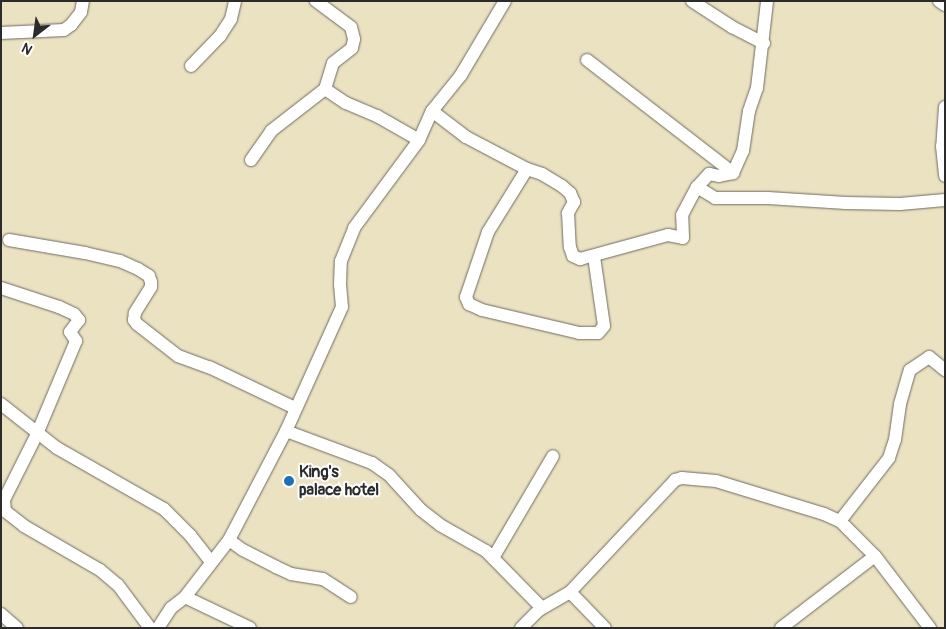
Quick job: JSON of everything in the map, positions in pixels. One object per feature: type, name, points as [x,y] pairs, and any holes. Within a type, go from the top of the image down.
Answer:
[{"type":"street","points":[[1,33],[64,30],[71,25],[81,12],[83,1]]},
{"type":"street","points":[[191,66],[220,36],[231,19],[235,1]]},
{"type":"street","points":[[251,160],[270,130],[325,89],[333,63],[352,48],[354,39],[351,28],[316,1]]},
{"type":"street","points":[[158,628],[171,608],[185,597],[229,540],[286,431],[342,307],[340,285],[341,261],[354,228],[419,140],[432,111],[461,75],[506,1]]},
{"type":"street","points":[[692,1],[732,27],[764,43]]},
{"type":"street","points":[[733,173],[743,151],[749,111],[757,88],[764,43],[767,1]]},
{"type":"street","points":[[939,1],[945,5]]},
{"type":"street","points":[[586,60],[733,173]]},
{"type":"street","points":[[325,89],[419,140]]},
{"type":"street","points":[[945,107],[942,146],[945,176]]},
{"type":"street","points":[[432,111],[466,136],[527,169],[549,178],[570,193],[574,202],[568,213],[570,246],[573,256],[580,259],[594,257],[668,235],[683,238],[682,215],[697,187],[709,174],[719,176],[733,173]]},
{"type":"street","points":[[527,169],[488,232],[466,298],[469,304],[482,310],[578,333],[598,333],[604,326],[594,257]]},
{"type":"street","points":[[715,198],[719,176]]},
{"type":"street","points":[[697,187],[715,198],[768,198],[855,204],[900,204],[945,200]]},
{"type":"street","points":[[9,240],[85,253],[120,261],[138,269],[149,276],[151,287],[135,313],[134,320],[137,324],[178,356],[209,367],[295,408]]},
{"type":"street","points":[[1,288],[60,307],[74,314],[79,320],[70,332],[76,341],[37,434],[4,500],[5,511],[24,526],[100,570],[118,585],[150,628]]},
{"type":"street","points":[[840,521],[889,458],[895,440],[900,404],[910,370],[929,357],[945,370]]},
{"type":"street","points":[[1,404],[57,448],[164,509],[190,535],[211,562]]},
{"type":"street","points":[[286,431],[372,463],[404,488],[422,510],[440,525],[486,551],[539,605],[540,610]]},
{"type":"street","points":[[493,558],[553,456]]},
{"type":"street","points":[[521,628],[540,610],[570,592],[675,480],[682,478],[716,482],[824,514],[840,521],[875,556],[930,628]]},
{"type":"street","points":[[229,540],[243,550],[290,574],[323,579],[351,597]]},
{"type":"street","points":[[781,628],[875,556]]},
{"type":"street","points":[[570,592],[605,628]]},
{"type":"street","points":[[185,597],[250,628]]},
{"type":"street","points":[[1,614],[17,628]]},
{"type":"place","name":"King's palace hotel","points":[[289,481]]}]
